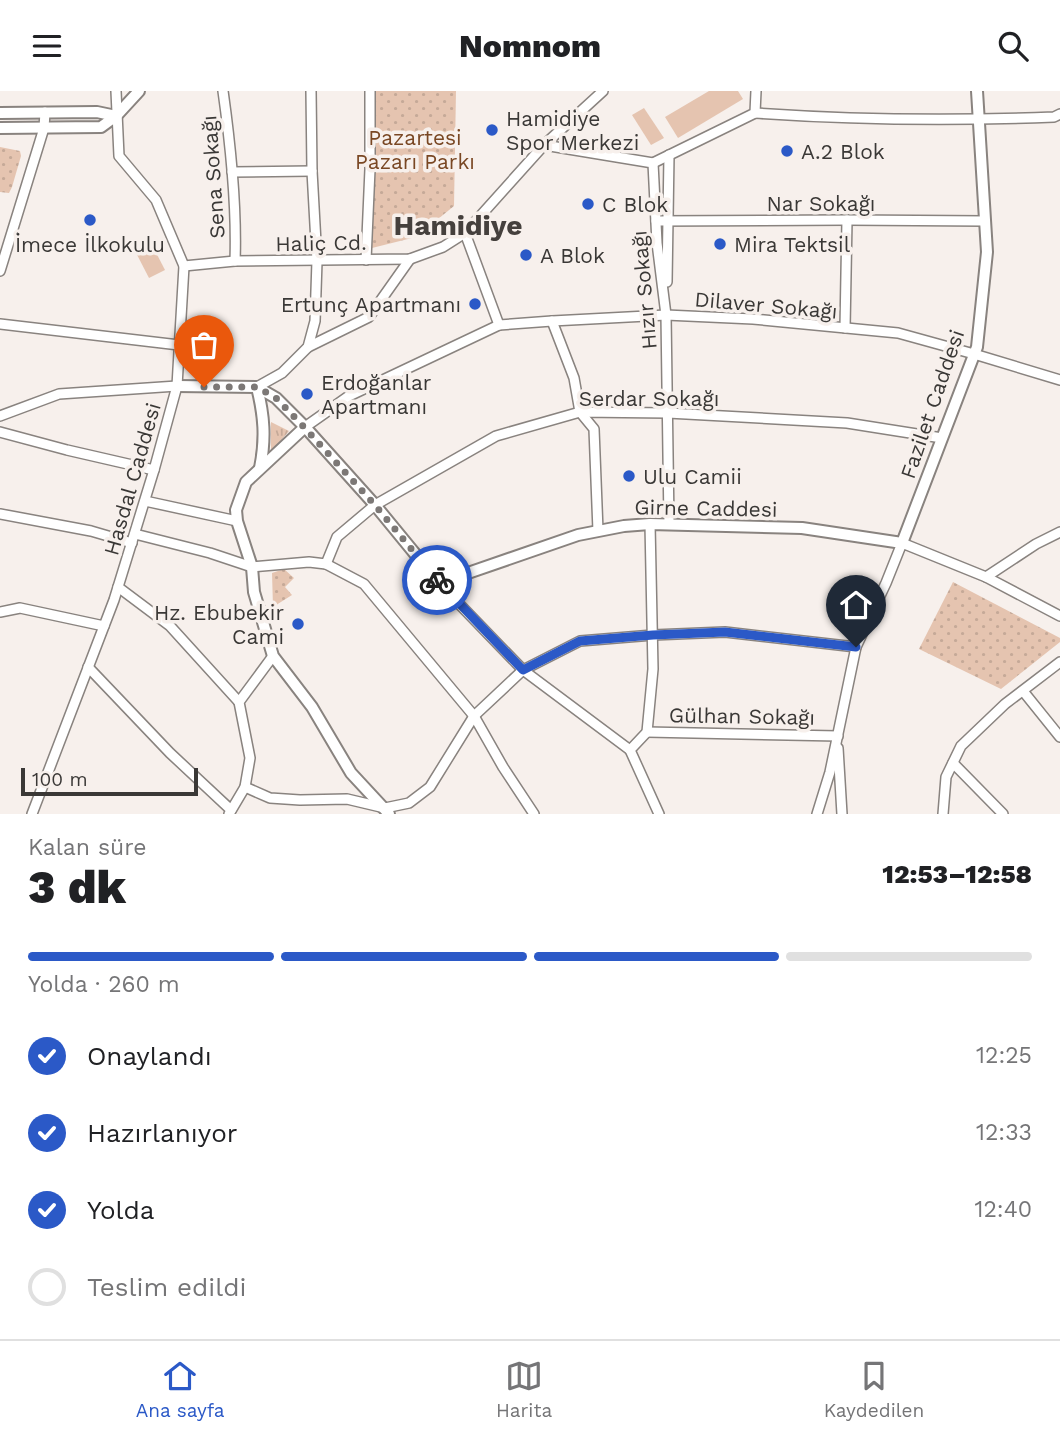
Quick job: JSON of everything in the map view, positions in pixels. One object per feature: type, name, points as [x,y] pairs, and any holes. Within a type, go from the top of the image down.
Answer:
[{"type":"street","name":"Hasdal Caddesi","points":[[32,814],[118,587],[177,386],[184,266],[156,200],[119,156],[116,91]]},
{"type":"street","points":[[0,128],[101,127],[116,116],[139,91]]},
{"type":"street","name":"Sena Sokağı","points":[[223,91],[230,137],[236,219],[235,261]]},
{"type":"street","points":[[307,347],[315,321],[317,261],[311,91]]},
{"type":"street","points":[[366,260],[370,91]]},
{"type":"street","name":"Haliç Cd.","points":[[184,266],[235,261],[410,260],[443,247],[465,233],[544,145],[603,91]]},
{"type":"street","points":[[755,113],[756,91]]},
{"type":"street","points":[[969,91],[978,106]]},
{"type":"street","name":"Fazilet Caddesi","points":[[902,543],[977,347],[987,252],[977,91]]},
{"type":"street","points":[[0,271],[44,128],[45,112]]},
{"type":"street","points":[[0,113],[97,112],[116,116]]},
{"type":"street","points":[[544,145],[653,163],[755,113],[834,118],[979,120],[1054,117],[1060,114]]},
{"type":"street","points":[[666,315],[669,155]]},
{"type":"street","name":"Hızır Sokağı","points":[[653,163],[657,243],[666,315],[669,524]]},
{"type":"street","points":[[232,172],[312,171]]},
{"type":"street","points":[[845,328],[847,220]]},
{"type":"street","name":"Nar Sokağı","points":[[656,221],[985,221]]},
{"type":"street","points":[[465,233],[499,325]]},
{"type":"street","points":[[257,387],[282,373],[307,347],[369,317],[410,260]]},
{"type":"street","name":"Dilaver Sokağı","points":[[304,427],[349,396],[499,325],[552,321],[666,315],[753,319],[898,333],[1060,380]]},
{"type":"street","points":[[552,321],[574,378],[580,412],[594,429],[598,531]]},
{"type":"street","points":[[0,324],[179,345]]},
{"type":"street","points":[[0,416],[59,394],[177,386],[257,387],[276,398],[375,505],[439,583],[523,670],[630,750],[659,814]]},
{"type":"street","points":[[257,387],[264,415],[264,447],[260,469]]},
{"type":"street","name":"Serdar Sokağı","points":[[326,564],[337,537],[375,505],[496,436],[580,412],[668,413],[847,423],[942,438]]},
{"type":"street","points":[[304,427],[246,482],[236,510],[237,521],[252,567],[254,592],[273,656],[312,707],[351,773],[390,812]]},
{"type":"street","points":[[0,432],[154,470]]},
{"type":"street","points":[[145,501],[237,521]]},
{"type":"street","points":[[0,514],[133,538],[209,554],[252,567],[309,562],[326,564],[364,584],[474,716],[534,814]]},
{"type":"street","points":[[630,750],[647,732],[653,669],[650,524]]},
{"type":"street","name":"Girne Caddesi","points":[[439,583],[578,535],[624,526],[669,524],[802,528],[902,543],[986,577],[1060,616]]},
{"type":"street","points":[[986,577],[1036,544],[1060,532]]},
{"type":"street","points":[[817,814],[830,772],[856,647],[902,543]]},
{"type":"street","points":[[88,667],[230,812],[245,787],[250,758],[239,702],[170,626],[118,587]]},
{"type":"street","points":[[0,613],[20,608],[104,626]]},
{"type":"street","points":[[245,787],[270,798],[347,799],[390,812],[409,803],[430,787],[474,716],[523,670],[580,641],[725,632],[856,647]]},
{"type":"street","points":[[239,702],[273,656]]},
{"type":"street","points":[[943,814],[946,777],[961,746],[1006,704],[1060,661]]},
{"type":"street","points":[[1023,691],[1060,737]]},
{"type":"street","name":"Gülhan Sokağı","points":[[647,732],[838,736]]},
{"type":"street","points":[[838,736],[842,814]]},
{"type":"street","points":[[953,763],[1003,814]]},
{"type":"street","name":"Hasdal Caddesi","points":[[23,814],[32,808],[38,798]]},
{"type":"green space","name":"Pazartesi Pazarı Parkı","points":[[375,91],[456,91],[454,206],[416,237],[372,248]]},
{"type":"green space","points":[[709,91],[738,91],[743,99],[678,138],[665,117]]},
{"type":"green space","points":[[644,108],[664,138],[651,145],[632,115]]},
{"type":"green space","points":[[0,147],[20,151],[21,156],[9,193],[0,192]]},
{"type":"green space","points":[[149,239],[165,270],[149,278],[133,247]]},
{"type":"green space","points":[[271,422],[289,431],[271,452]]},
{"type":"green space","points":[[284,569],[294,578],[285,587],[292,595],[273,607],[272,573]]},
{"type":"green space","points":[[953,582],[1060,638],[1060,642],[1001,689],[919,649]]},
{"type":"way so far","points":[[204,387],[257,387],[276,398],[375,505],[437,580]]},
{"type":"place","name":"Hamidiye Spor Merkezi","points":[[492,130]]},
{"type":"place","name":"A.2 Blok","points":[[787,151]]},
{"type":"place","name":"C Blok","points":[[588,204]]},
{"type":"place","name":"İmece İlkokulu","points":[[90,220]]},
{"type":"place","name":"Mira Tektsil","points":[[720,244]]},
{"type":"place","name":"A Blok","points":[[526,255]]},
{"type":"place","name":"Ertunç Apartmanı","points":[[475,304]]},
{"type":"place","name":"Erdoğanlar Apartmanı","points":[[307,394]]},
{"type":"place","name":"Ulu Camii","points":[[629,476]]},
{"type":"place","name":"Hz. Ebubekir Cami","points":[[298,624]]},
{"type":"district","name":"Hamidiye","points":[[458,225]]},
{"type":"route","points":[[437,580],[523,670],[580,641],[653,635],[725,632],[856,647]]}]
